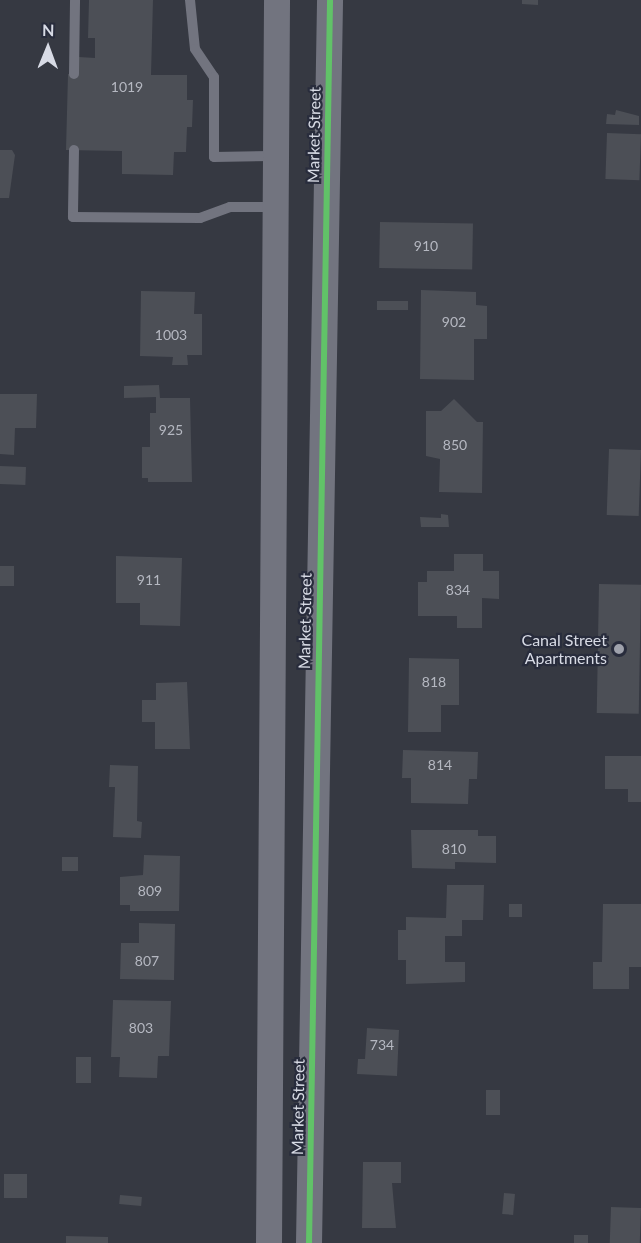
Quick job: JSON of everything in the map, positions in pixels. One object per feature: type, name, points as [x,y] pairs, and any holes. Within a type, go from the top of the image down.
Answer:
[{"type":"street","name":"Market Street","points":[[269,1243],[274,813],[273,156],[277,0]]},
{"type":"street","name":"Market Street","points":[[309,1243],[330,0]]},
{"type":"lane","points":[[74,74],[75,0]]},
{"type":"lane","points":[[190,0],[195,49],[214,77],[214,157],[273,156]]},
{"type":"lane","points":[[74,150],[73,217],[200,218],[230,207],[273,207]]},
{"type":"building","points":[[89,0],[153,0],[151,75],[187,75],[187,100],[193,100],[192,127],[187,127],[186,152],[174,152],[173,175],[122,174],[122,151],[66,150],[68,74],[79,74],[79,57],[95,58],[95,38],[88,38]]},
{"type":"building","points":[[522,0],[538,0],[538,5],[522,4]]},
{"type":"building","points":[[616,110],[639,116],[639,125],[606,124],[607,114],[615,115]]},
{"type":"building","points":[[607,133],[641,134],[639,180],[605,179]]},
{"type":"building","points":[[0,150],[12,150],[15,155],[9,198],[0,198]]},
{"type":"building","points":[[380,222],[473,224],[472,270],[379,268]]},
{"type":"building","points":[[421,290],[476,292],[476,305],[487,306],[487,339],[474,339],[474,380],[420,379]]},
{"type":"building","points":[[141,291],[195,292],[194,314],[202,314],[202,355],[187,355],[188,365],[172,365],[173,357],[140,356]]},
{"type":"building","points":[[377,301],[408,301],[408,310],[377,310]]},
{"type":"building","points":[[159,385],[160,398],[190,398],[192,482],[148,482],[148,478],[142,478],[142,447],[150,447],[150,413],[156,413],[156,397],[124,398],[124,386]]},
{"type":"building","points":[[0,394],[37,394],[36,428],[15,428],[14,455],[0,454]]},
{"type":"building","points":[[454,399],[477,422],[483,422],[482,493],[439,492],[440,459],[426,456],[426,411],[441,411]]},
{"type":"building","points":[[609,449],[641,450],[639,516],[607,515]]},
{"type":"building","points":[[0,466],[26,467],[25,485],[0,484]]},
{"type":"building","points":[[441,514],[448,515],[449,527],[421,527],[420,517],[441,518]]},
{"type":"building","points":[[454,554],[483,554],[483,571],[499,571],[499,599],[482,598],[482,628],[457,628],[457,616],[418,616],[418,582],[427,582],[427,571],[454,571]]},
{"type":"building","points":[[116,556],[182,558],[180,626],[140,625],[140,603],[116,603]]},
{"type":"building","points":[[0,566],[14,566],[14,586],[0,586]]},
{"type":"building","name":"Canal Street Apartments","points":[[599,584],[641,585],[639,714],[597,713]]},
{"type":"building","points":[[409,658],[459,659],[459,705],[441,705],[441,732],[408,732]]},
{"type":"building","points":[[187,682],[190,749],[155,749],[155,722],[142,722],[142,700],[156,700],[156,683]]},
{"type":"building","points":[[403,750],[478,752],[477,779],[469,779],[468,804],[411,803],[411,778],[402,778]]},
{"type":"building","points":[[605,756],[641,756],[641,802],[628,802],[628,789],[605,789]]},
{"type":"building","points":[[110,765],[138,766],[137,821],[142,822],[141,838],[113,837],[115,787],[109,787]]},
{"type":"building","points":[[411,830],[478,830],[478,836],[496,836],[496,863],[455,862],[455,869],[412,868]]},
{"type":"building","points":[[144,855],[180,856],[179,911],[130,911],[130,905],[120,905],[120,877],[143,875]]},
{"type":"building","points":[[62,857],[78,857],[78,871],[62,871]]},
{"type":"building","points":[[447,885],[484,885],[483,920],[462,920],[462,936],[445,936],[445,962],[465,962],[465,982],[406,984],[406,960],[398,960],[398,930],[406,930],[406,917],[446,918]]},
{"type":"building","points":[[509,904],[522,904],[522,917],[509,917]]},
{"type":"building","points":[[603,904],[641,904],[641,967],[629,967],[629,989],[593,989],[593,962],[602,962]]},
{"type":"building","points":[[139,923],[175,924],[174,980],[120,979],[121,943],[139,943]]},
{"type":"building","points":[[113,1000],[171,1001],[169,1056],[158,1056],[157,1078],[119,1077],[120,1057],[111,1057]]},
{"type":"building","points":[[367,1028],[399,1030],[397,1076],[357,1074],[358,1059],[365,1059]]},
{"type":"building","points":[[76,1057],[91,1057],[91,1083],[76,1083]]},
{"type":"building","points":[[486,1090],[500,1090],[500,1115],[486,1115]]},
{"type":"building","points":[[363,1162],[401,1162],[401,1183],[392,1183],[396,1228],[362,1228]]},
{"type":"building","points":[[4,1174],[27,1174],[27,1198],[4,1198]]},
{"type":"building","points":[[504,1193],[515,1194],[513,1215],[502,1214]]},
{"type":"building","points":[[120,1195],[142,1197],[141,1206],[119,1204]]},
{"type":"building","points":[[611,1207],[641,1208],[640,1243],[610,1243]]},
{"type":"building","points":[[574,1235],[588,1235],[588,1243],[574,1243]]},
{"type":"building","points":[[66,1236],[108,1237],[108,1243],[66,1243]]},
{"type":"cycle path","points":[[309,1243],[330,0]]},
{"type":"place","name":"Canal Street Apartments","points":[[619,649]]}]
